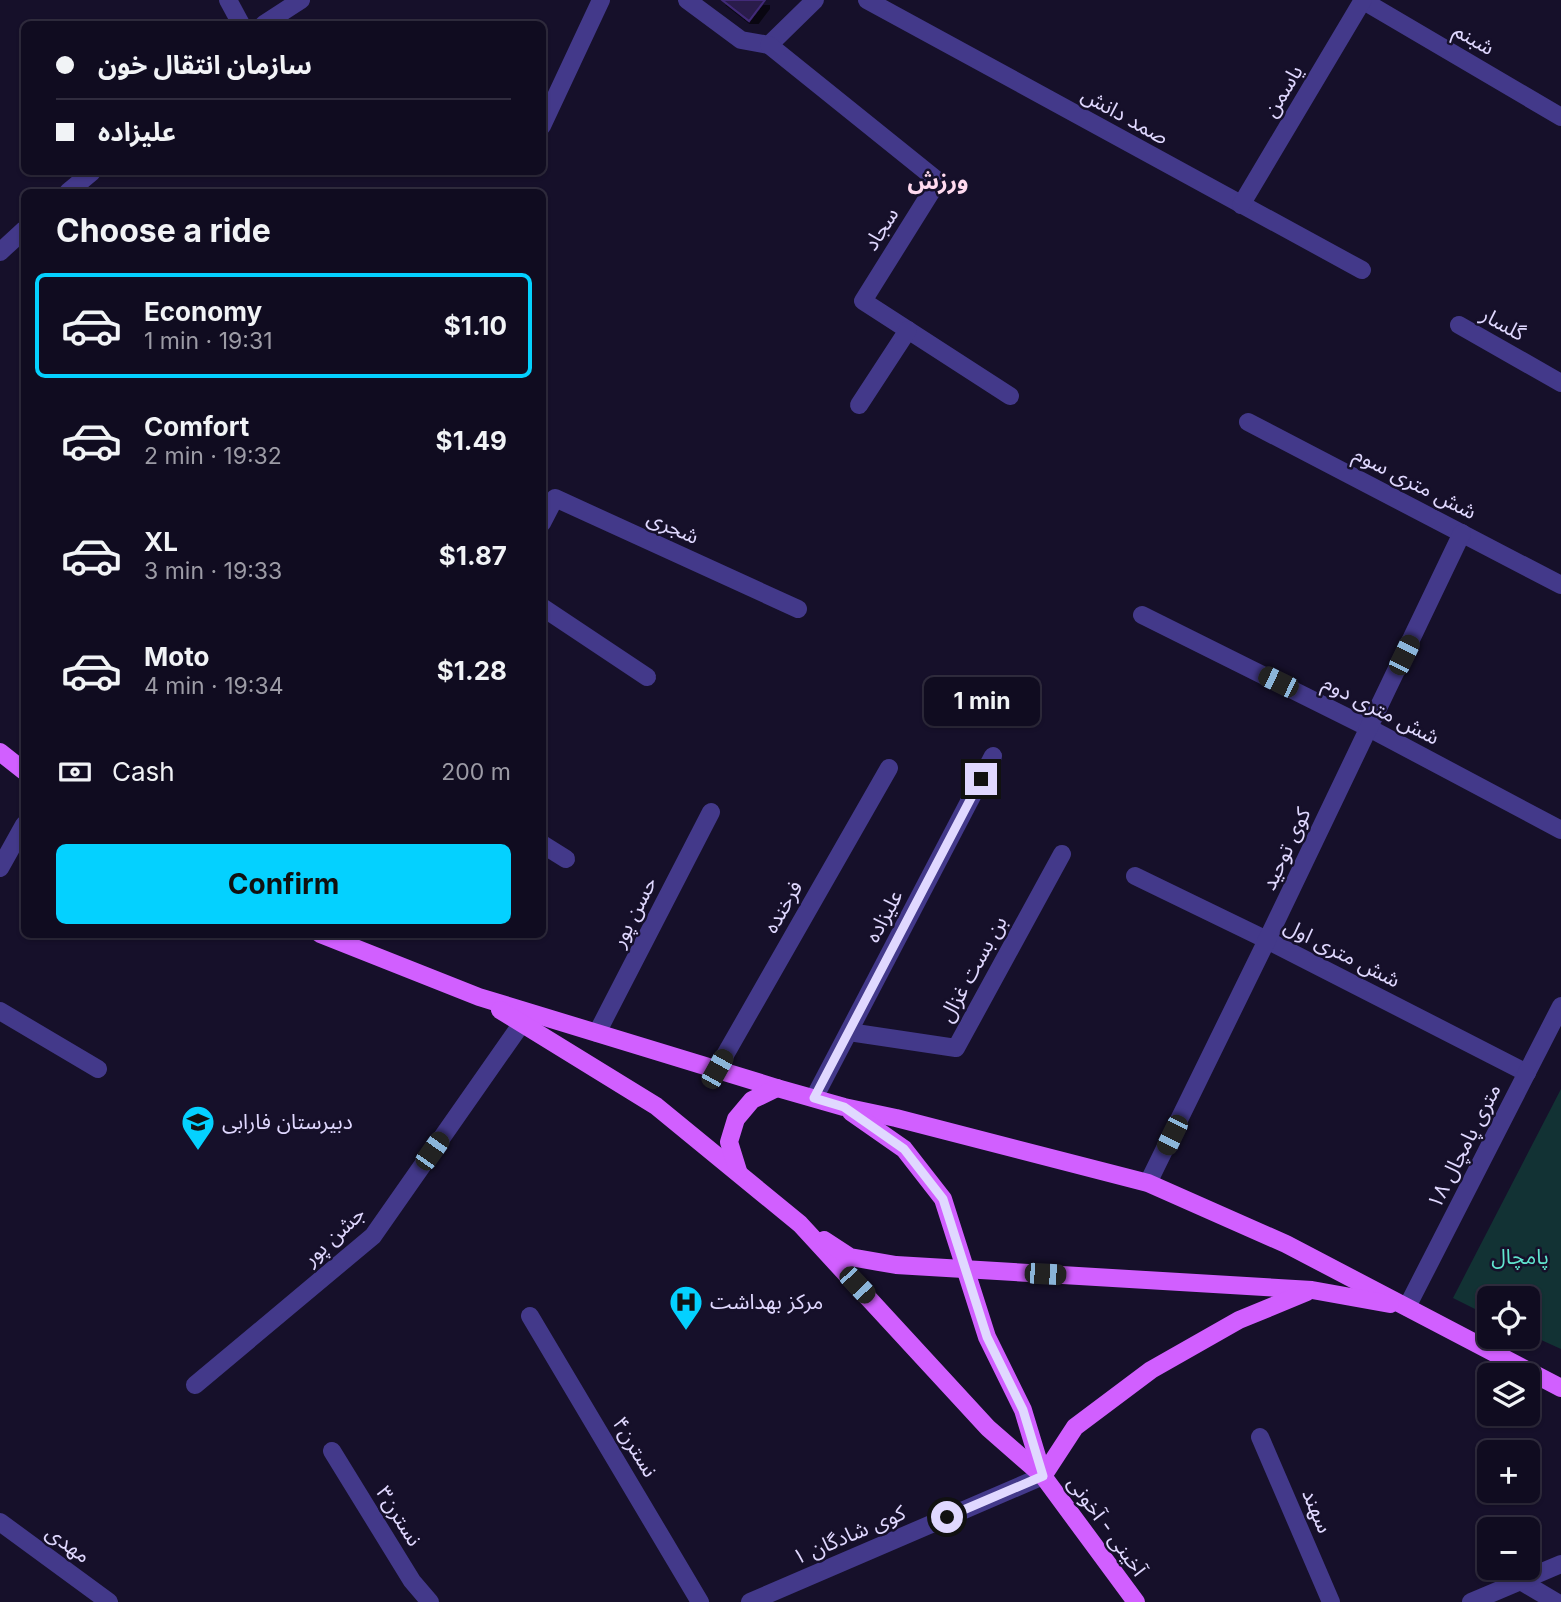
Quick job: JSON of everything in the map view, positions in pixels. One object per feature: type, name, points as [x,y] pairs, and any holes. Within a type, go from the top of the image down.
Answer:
[{"type":"main road","points":[[0,752],[21,769]]},
{"type":"main road","points":[[345,939],[480,997],[777,1088],[1148,1183],[1286,1244],[1561,1388]]},
{"type":"main road","points":[[480,997],[656,1106],[738,1171],[800,1224],[988,1428],[1043,1476]]},
{"type":"main road","points":[[738,1171],[729,1142],[736,1119],[752,1100],[777,1088]]},
{"type":"main road","points":[[844,1107],[904,1149],[943,1199],[987,1337],[1023,1410],[1043,1476]]},
{"type":"main road","points":[[800,1224],[850,1257],[897,1265],[1312,1290],[1407,1307]]},
{"type":"main road","points":[[1043,1476],[1075,1427],[1151,1370],[1239,1320],[1312,1290]]},
{"type":"main road","name":"آخینی - آخونی","points":[[1043,1476],[1136,1602]]},
{"type":"street","points":[[228,0],[239,21]]},
{"type":"street","points":[[269,21],[301,0]]},
{"type":"street","points":[[546,117],[601,0]]},
{"type":"street","points":[[687,0],[741,40],[769,45],[815,0]]},
{"type":"street","name":"صمد دانش","points":[[867,0],[1362,270]]},
{"type":"street","name":"یاسمن","points":[[1241,205],[1363,0]]},
{"type":"street","name":"شبنم","points":[[1363,0],[1561,117]]},
{"type":"street","name":"سجاد","points":[[769,45],[938,181],[863,301],[1010,396]]},
{"type":"street","points":[[72,189],[88,175]]},
{"type":"street","points":[[0,252],[21,233]]},
{"type":"street","name":"گلسار","points":[[1459,326],[1561,383]]},
{"type":"street","points":[[859,405],[908,330]]},
{"type":"street","name":"شش متری سوم","points":[[1248,422],[1561,585]]},
{"type":"street","name":"شجری","points":[[546,516],[555,499],[798,609]]},
{"type":"street","name":"کوی توحید","points":[[1148,1183],[1462,533]]},
{"type":"street","points":[[546,610],[647,677]]},
{"type":"street","name":"شش متری دوم","points":[[1142,615],[1369,728],[1561,830]]},
{"type":"street","name":"علیزاده","points":[[814,1098],[993,756]]},
{"type":"street","name":"فرخنده","points":[[717,1069],[888,768]]},
{"type":"street","name":"حسن پور","points":[[597,1033],[711,812]]},
{"type":"street","points":[[0,868],[21,830]]},
{"type":"street","points":[[546,846],[566,859]]},
{"type":"street","name":"بن بست غزال","points":[[849,1032],[956,1048],[1062,854]]},
{"type":"street","name":"شش متری اول","points":[[1135,876],[1527,1073]]},
{"type":"street","name":"۱۸ متری پامچال","points":[[1407,1307],[1561,1006]]},
{"type":"street","points":[[0,1011],[98,1069]]},
{"type":"street","name":"جشن پور","points":[[195,1385],[373,1236],[522,1023]]},
{"type":"street","name":"نسترن۴","points":[[530,1316],[700,1602]]},
{"type":"street","name":"سهند","points":[[1260,1437],[1331,1602]]},
{"type":"street","name":"نسترن۳","points":[[332,1451],[412,1581],[430,1602]]},
{"type":"street","name":"کوی شادگان ۱","points":[[750,1602],[784,1595],[1043,1476]]},
{"type":"street","name":"مهدی","points":[[0,1522],[109,1602]]},
{"type":"street","points":[[1540,1572],[1561,1564]]},
{"type":"street","points":[[1471,1602],[1520,1580]]},
{"type":"street","points":[[1520,1580],[1530,1602]]},
{"type":"street","points":[[1520,1580],[1556,1602]]},
{"type":"green space","name":"پامچال","points":[[1561,1089],[1561,1349],[1540,1339],[1540,1286],[1477,1286],[1477,1310],[1453,1298]]},
{"type":"building","points":[[722,0],[765,0],[749,21]]},
{"type":"place","name":"دبیرستان فارابی","points":[[198,1152]]},
{"type":"place","name":"مرکز بهداشت","points":[[686,1332]]},
{"type":"district","name":"ورزش","points":[[938,181]]},
{"type":"route","points":[[947,1517],[1043,1476],[1023,1410],[987,1337],[943,1199],[904,1149],[844,1107],[814,1098],[981,779]]}]
